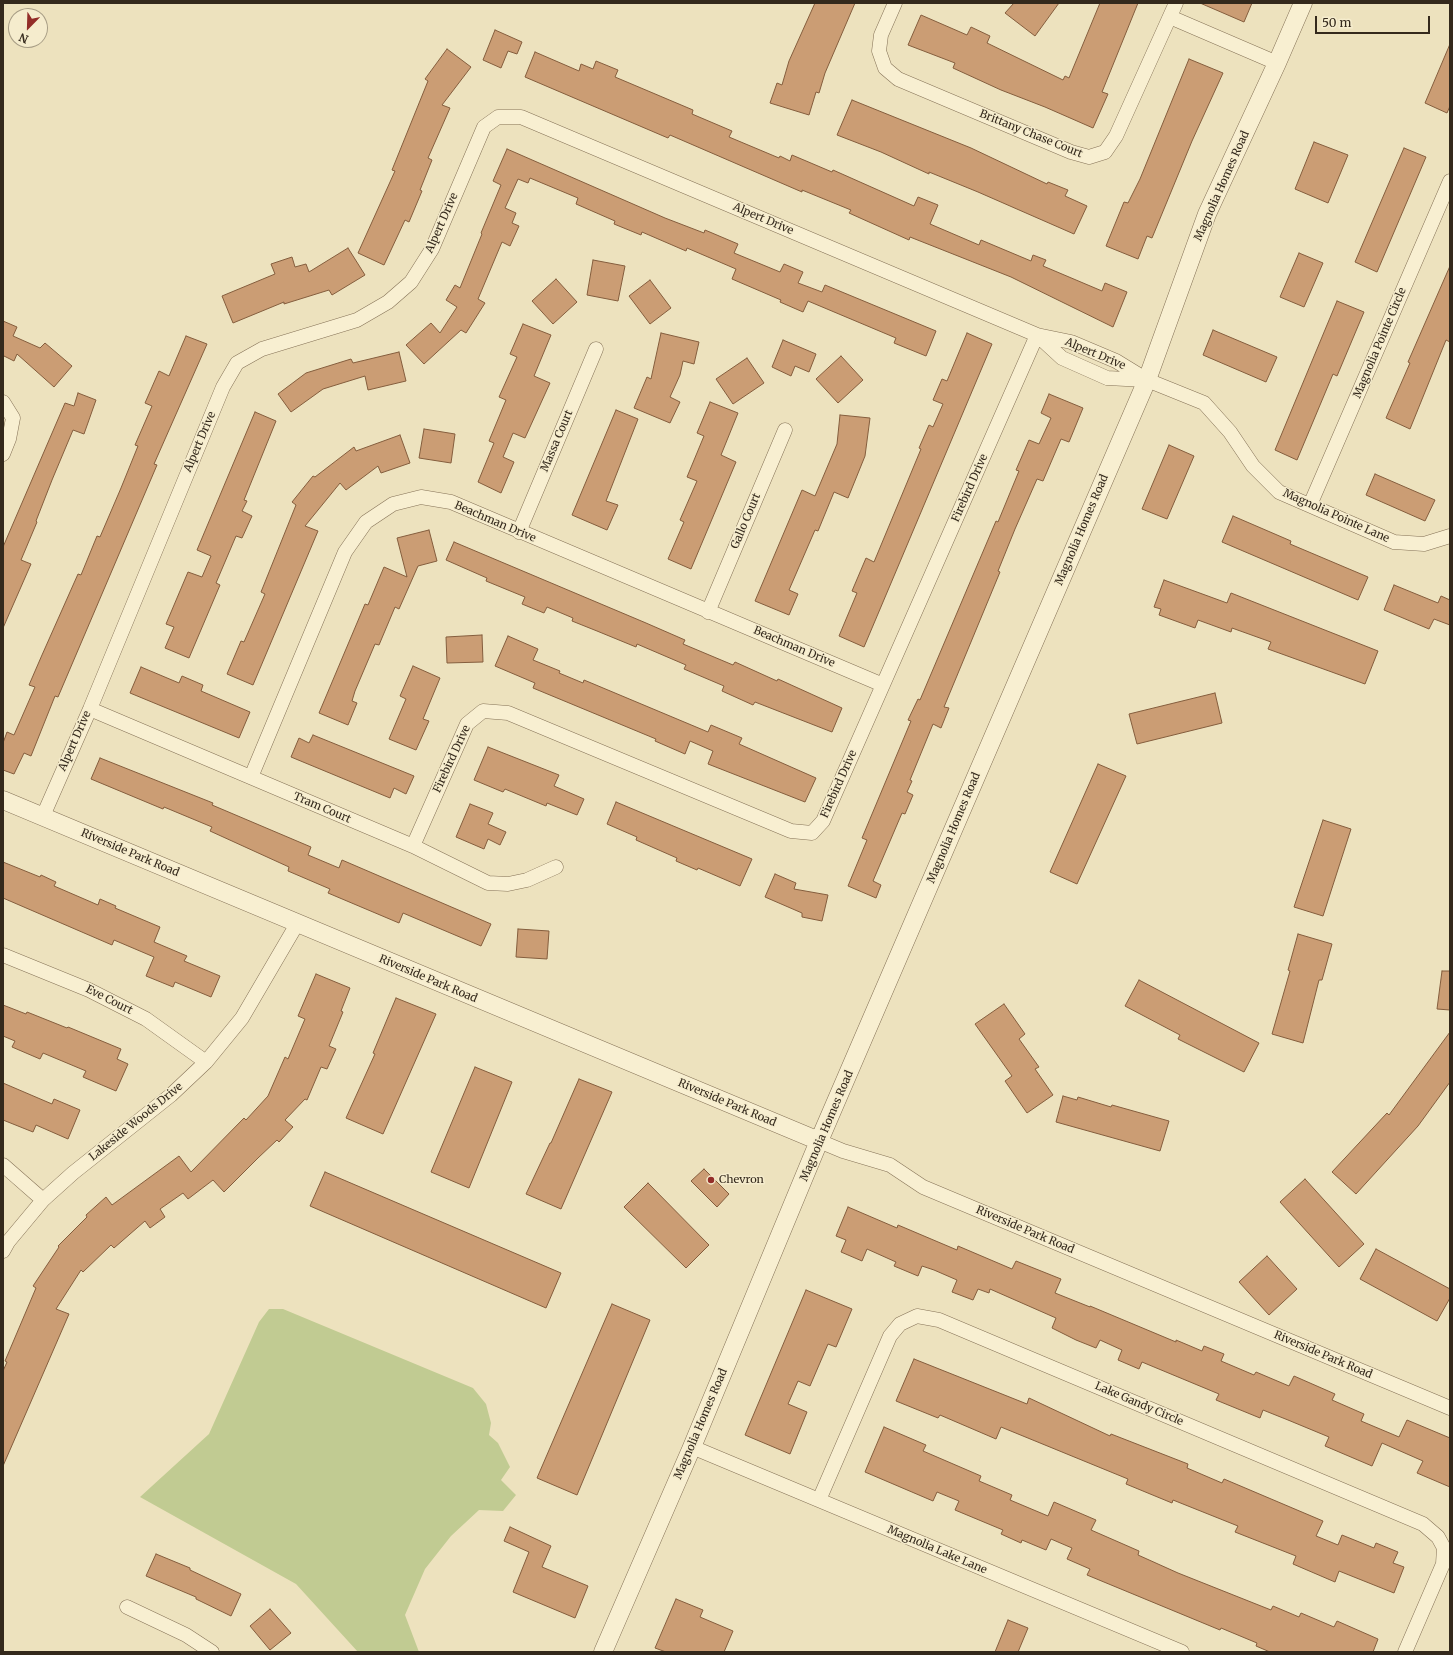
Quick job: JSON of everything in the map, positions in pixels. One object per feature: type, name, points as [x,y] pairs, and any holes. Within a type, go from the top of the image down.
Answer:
[{"type":"street","name":"Brittany Chase Court","points":[[895,3],[881,35],[879,51],[885,68],[898,79],[1071,152],[1089,157],[1105,152],[1116,136],[1176,3]]},
{"type":"street","name":"Magnolia Homes Road","points":[[603,1652],[692,1447],[819,1141],[1146,380],[1207,214],[1303,3]]},
{"type":"street","points":[[1170,17],[1277,63]]},
{"type":"street","name":"Alpert Drive","points":[[43,816],[90,709],[223,388],[237,364],[262,349],[357,320],[388,302],[411,282],[432,249],[484,127],[498,117],[520,117],[1037,335],[1062,358],[1107,378],[1146,380]]},
{"type":"street","name":"Magnolia Pointe Circle","points":[[1310,505],[1450,181]]},
{"type":"street","name":"Firebird Drive","points":[[412,846],[467,724],[483,711],[508,713],[791,831],[812,833],[822,821],[1037,335]]},
{"type":"street","name":"Massa Court","points":[[519,532],[596,350]]},
{"type":"street","name":"Magnolia Pointe Lane","points":[[1146,380],[1204,403],[1230,432],[1253,466],[1279,492],[1394,542],[1424,544],[1450,536]]},
{"type":"street","points":[[3,402],[13,418],[9,439],[3,454]]},
{"type":"street","name":"Gallo Court","points":[[708,612],[785,430]]},
{"type":"street","name":"Beachman Drive","points":[[251,777],[345,552],[366,522],[393,504],[421,497],[450,502],[883,685]]},
{"type":"street","name":"Tram Court","points":[[90,709],[412,846],[488,884],[508,884],[527,880],[556,867]]},
{"type":"street","name":"Riverside Park Road","points":[[3,800],[819,1141],[844,1151],[890,1165],[923,1187],[1450,1408]]},
{"type":"street","name":"Lakeside Woods Drive","points":[[3,1251],[8,1242],[42,1200],[73,1172],[171,1095],[206,1062],[242,1018],[297,924]]},
{"type":"street","name":"Eve Court","points":[[3,955],[89,990],[146,1019],[206,1062]]},
{"type":"street","points":[[3,1165],[42,1200]]},
{"type":"street","name":"Lake Gandy Circle","points":[[819,1500],[890,1336],[900,1324],[917,1316],[939,1320],[1423,1524],[1438,1537],[1444,1548],[1443,1564],[1405,1652]]},
{"type":"street","name":"Magnolia Lake Lane","points":[[692,1447],[1182,1652]]},
{"type":"street","points":[[127,1607],[186,1636],[212,1652]]},
{"type":"green space","points":[[269,1309],[283,1309],[473,1388],[486,1404],[491,1423],[489,1435],[498,1443],[510,1467],[501,1480],[516,1495],[503,1511],[479,1510],[451,1536],[425,1569],[405,1615],[419,1652],[358,1652],[296,1584],[140,1497],[209,1434],[259,1322]]},
{"type":"building","points":[[815,3],[855,3],[825,73],[819,93],[816,92],[809,115],[770,103],[777,83],[782,85],[789,61]]},
{"type":"building","points":[[1014,3],[1059,3],[1035,36],[1005,13]]},
{"type":"building","points":[[1100,3],[1138,3],[1102,92],[1108,94],[1093,128],[1001,90],[953,68],[955,63],[908,45],[921,15],[967,35],[971,27],[990,36],[987,43],[1063,80],[1065,76],[1069,78]]},
{"type":"building","points":[[1200,3],[1252,3],[1244,22]]},
{"type":"building","points":[[495,30],[522,42],[517,54],[508,51],[501,68],[483,60]]},
{"type":"building","points":[[1450,44],[1450,106],[1447,113],[1425,103]]},
{"type":"building","points":[[447,49],[471,67],[442,105],[450,108],[428,158],[432,160],[420,190],[422,191],[409,222],[405,220],[384,265],[358,253],[395,171],[392,170],[428,81],[425,79]]},
{"type":"building","points":[[535,52],[579,71],[581,64],[593,69],[596,61],[618,70],[615,77],[693,110],[692,114],[732,131],[729,137],[779,158],[780,156],[790,161],[792,155],[832,172],[833,170],[914,206],[918,197],[938,205],[930,224],[979,245],[981,240],[1031,261],[1033,255],[1046,260],[1043,266],[1102,291],[1105,283],[1127,292],[1113,327],[1011,277],[910,237],[909,240],[849,213],[851,210],[802,190],[802,192],[670,135],[668,138],[525,77]]},
{"type":"building","points":[[1189,59],[1223,73],[1192,141],[1152,238],[1147,236],[1138,259],[1106,246],[1124,202],[1128,203],[1140,179]]},
{"type":"building","points":[[852,100],[971,148],[1047,184],[1048,182],[1068,190],[1065,196],[1087,206],[1074,234],[978,192],[929,172],[929,174],[881,152],[837,135]]},
{"type":"building","points":[[1314,142],[1348,155],[1328,203],[1295,189]]},
{"type":"building","points":[[1404,148],[1426,157],[1377,272],[1355,262]]},
{"type":"building","points":[[507,149],[665,218],[704,233],[705,230],[738,244],[734,253],[780,272],[784,264],[803,272],[798,283],[822,292],[825,285],[936,331],[926,356],[894,343],[896,338],[808,301],[803,312],[780,302],[781,300],[732,279],[736,269],[687,248],[686,251],[642,232],[641,235],[614,224],[615,221],[576,204],[578,198],[530,178],[528,183],[518,179],[505,208],[516,213],[512,223],[519,226],[510,246],[502,242],[478,299],[485,303],[466,333],[461,330],[424,364],[406,345],[431,323],[440,333],[457,307],[446,300],[455,285],[460,288],[482,234],[481,233],[501,185],[493,181]]},
{"type":"building","points":[[348,248],[365,275],[332,295],[329,290],[284,304],[284,302],[233,323],[222,296],[275,274],[271,264],[292,257],[295,267],[306,264],[309,272]]},
{"type":"building","points":[[1299,253],[1323,263],[1304,307],[1280,297]]},
{"type":"building","points":[[593,260],[625,266],[618,301],[587,295]]},
{"type":"building","points":[[1450,266],[1450,342],[1446,340],[1410,429],[1386,418],[1410,363],[1408,362]]},
{"type":"building","points":[[556,279],[577,302],[553,324],[532,301]]},
{"type":"building","points":[[650,280],[671,308],[650,324],[629,296]]},
{"type":"building","points":[[1337,301],[1364,312],[1337,376],[1333,374],[1297,460],[1275,450]]},
{"type":"building","points":[[3,321],[17,327],[13,336],[40,348],[45,343],[72,366],[54,387],[17,354],[14,361],[4,356],[3,358]]},
{"type":"building","points":[[523,324],[551,335],[534,376],[550,383],[525,438],[513,433],[503,457],[514,462],[501,493],[478,482],[494,443],[489,441],[506,400],[499,397],[517,357],[510,354]]},
{"type":"building","points":[[1213,330],[1277,357],[1266,382],[1203,355]]},
{"type":"building","points":[[661,333],[699,342],[694,364],[683,361],[680,375],[670,397],[680,402],[670,423],[634,408],[647,377],[651,379]]},
{"type":"building","points":[[967,333],[992,344],[864,647],[839,636],[857,593],[852,591],[866,558],[874,562],[921,449],[919,448],[929,425],[933,427],[943,404],[933,400],[942,379],[947,381]]},
{"type":"building","points":[[186,336],[207,344],[154,464],[157,465],[58,697],[55,696],[31,756],[24,753],[14,774],[3,770],[3,743],[7,732],[14,735],[35,687],[29,685],[78,574],[81,575],[97,536],[100,537],[121,488],[138,446],[135,445],[152,406],[145,403],[159,371],[169,376]]},
{"type":"building","points":[[783,340],[816,354],[809,372],[795,366],[791,376],[772,367]]},
{"type":"building","points":[[399,352],[406,381],[368,390],[365,376],[323,389],[291,412],[278,394],[306,373],[351,359],[353,363]]},
{"type":"building","points":[[841,356],[863,380],[838,403],[816,379]]},
{"type":"building","points":[[747,358],[764,383],[733,404],[716,379]]},
{"type":"building","points":[[78,393],[96,400],[84,434],[73,430],[52,480],[21,560],[31,564],[3,628],[3,547],[65,403],[74,406]]},
{"type":"building","points":[[1049,394],[1083,408],[1069,442],[1061,439],[1043,481],[1037,479],[1015,529],[998,571],[1000,572],[944,707],[949,708],[941,728],[933,724],[910,780],[912,781],[907,792],[913,795],[905,814],[902,813],[873,881],[881,885],[876,898],[848,886],[867,840],[862,838],[911,721],[908,720],[918,699],[920,700],[996,521],[998,522],[1019,471],[1016,470],[1029,440],[1039,444],[1051,418],[1041,413]]},
{"type":"building","points":[[710,402],[738,413],[721,455],[736,462],[691,569],[668,559],[684,522],[680,520],[697,481],[687,477],[704,436],[697,433]]},
{"type":"building","points":[[616,410],[638,419],[606,501],[618,505],[607,530],[572,515]]},
{"type":"building","points":[[255,412],[276,421],[244,500],[247,501],[242,511],[252,516],[242,538],[236,536],[216,583],[220,585],[189,658],[165,648],[174,627],[166,624],[188,572],[202,577],[211,556],[197,550]]},
{"type":"building","points":[[840,415],[870,418],[865,456],[848,498],[834,492],[818,531],[815,530],[789,590],[798,594],[789,615],[755,601],[802,490],[815,496],[837,444]]},
{"type":"building","points":[[424,429],[455,434],[451,463],[419,458]]},
{"type":"building","points":[[400,435],[410,463],[381,473],[378,466],[346,490],[340,483],[305,526],[318,531],[253,685],[227,674],[241,641],[244,642],[265,594],[261,592],[296,505],[292,502],[313,476],[315,477],[354,447],[356,451]]},
{"type":"building","points":[[1169,445],[1194,456],[1167,519],[1142,509]]},
{"type":"building","points":[[1375,474],[1435,500],[1425,521],[1366,495]]},
{"type":"building","points":[[1233,516],[1291,541],[1290,544],[1368,577],[1358,600],[1222,542]]},
{"type":"building","points":[[429,530],[437,561],[418,566],[399,609],[395,607],[379,645],[375,644],[355,691],[352,701],[357,703],[348,725],[319,713],[365,604],[368,605],[384,567],[407,577],[397,538]]},
{"type":"building","points":[[454,542],[685,640],[683,644],[733,665],[735,662],[777,681],[778,679],[842,708],[832,732],[755,702],[753,705],[722,691],[724,686],[684,669],[686,665],[637,644],[636,647],[572,621],[573,618],[547,607],[544,613],[522,604],[525,597],[486,581],[487,578],[446,560]]},
{"type":"building","points":[[1164,580],[1227,603],[1231,593],[1378,651],[1365,684],[1268,649],[1271,642],[1232,628],[1231,632],[1198,620],[1195,628],[1159,615],[1161,609],[1154,607]]},
{"type":"building","points":[[1394,585],[1438,603],[1441,596],[1450,600],[1450,625],[1434,619],[1429,629],[1384,610]]},
{"type":"building","points":[[482,635],[483,662],[447,663],[446,637]]},
{"type":"building","points":[[508,636],[538,649],[533,660],[560,671],[559,673],[583,683],[584,680],[708,732],[711,725],[742,738],[739,744],[816,778],[805,802],[708,764],[713,751],[690,741],[685,754],[655,741],[656,739],[533,688],[535,683],[495,666]]},
{"type":"building","points":[[413,666],[440,678],[423,719],[429,721],[416,750],[389,739],[406,699],[400,696]]},
{"type":"building","points":[[141,667],[179,683],[182,676],[203,685],[201,691],[250,712],[239,738],[130,693]]},
{"type":"building","points":[[1215,693],[1222,723],[1137,744],[1129,714]]},
{"type":"building","points":[[313,735],[414,776],[406,794],[394,788],[390,798],[291,757],[299,738],[309,743]]},
{"type":"building","points":[[488,747],[559,775],[554,786],[584,799],[577,815],[547,803],[546,806],[505,789],[503,792],[474,780]]},
{"type":"building","points":[[100,758],[213,803],[212,805],[311,847],[308,855],[339,868],[342,860],[491,924],[481,946],[403,913],[399,923],[328,893],[330,889],[288,871],[289,867],[210,831],[212,827],[164,807],[163,809],[91,779]]},
{"type":"building","points":[[1098,764],[1126,776],[1077,884],[1050,872]]},
{"type":"building","points":[[616,802],[752,859],[740,886],[698,868],[697,870],[676,861],[677,858],[636,840],[637,837],[607,824]]},
{"type":"building","points":[[470,804],[493,813],[488,824],[506,832],[500,845],[488,839],[484,849],[456,837]]},
{"type":"building","points":[[1323,820],[1351,829],[1323,916],[1294,907]]},
{"type":"building","points":[[3,862],[40,877],[41,875],[56,882],[54,886],[98,905],[100,899],[116,906],[115,908],[160,927],[154,942],[187,956],[184,961],[220,976],[211,997],[175,982],[173,987],[146,976],[154,957],[114,940],[112,945],[3,898]]},
{"type":"building","points":[[775,874],[796,883],[794,889],[828,895],[822,921],[802,917],[802,913],[765,897]]},
{"type":"building","points":[[518,929],[549,931],[547,959],[516,957]]},
{"type":"building","points":[[1298,934],[1332,944],[1322,980],[1319,980],[1303,1043],[1272,1034],[1290,971],[1288,970]]},
{"type":"building","points":[[1442,971],[1450,971],[1450,1010],[1437,1009]]},
{"type":"building","points":[[316,974],[350,988],[341,1011],[343,1012],[329,1046],[336,1049],[327,1069],[321,1067],[307,1100],[305,1099],[285,1120],[293,1127],[279,1142],[277,1140],[224,1192],[213,1180],[188,1199],[183,1193],[160,1209],[165,1217],[150,1228],[145,1221],[114,1248],[111,1245],[83,1272],[81,1270],[56,1309],[69,1314],[3,1466],[3,1371],[7,1362],[5,1361],[36,1288],[33,1286],[59,1247],[58,1246],[87,1217],[86,1215],[106,1197],[112,1205],[179,1156],[191,1172],[244,1118],[246,1120],[268,1096],[285,1057],[288,1059],[305,1019],[298,1016]]},
{"type":"building","points":[[1139,980],[1259,1043],[1244,1072],[1178,1039],[1180,1035],[1125,1006]]},
{"type":"building","points":[[396,998],[436,1014],[383,1134],[346,1118],[375,1054],[373,1053]]},
{"type":"building","points":[[1004,1004],[1025,1034],[1019,1039],[1039,1067],[1035,1069],[1053,1095],[1027,1113],[1005,1081],[1012,1076],[975,1024]]},
{"type":"building","points":[[3,1005],[26,1014],[27,1012],[67,1028],[68,1027],[121,1049],[117,1059],[128,1064],[116,1091],[83,1077],[86,1071],[43,1053],[40,1059],[12,1047],[15,1041],[3,1036]]},
{"type":"building","points":[[1450,1032],[1450,1082],[1418,1126],[1356,1194],[1332,1172],[1387,1113],[1389,1115]]},
{"type":"building","points":[[475,1067],[512,1082],[469,1188],[431,1172]]},
{"type":"building","points":[[579,1079],[612,1092],[561,1209],[526,1194],[551,1143]]},
{"type":"building","points":[[3,1083],[52,1104],[54,1099],[80,1110],[68,1139],[36,1125],[33,1132],[3,1120]]},
{"type":"building","points":[[1063,1096],[1077,1100],[1078,1097],[1111,1107],[1112,1105],[1169,1121],[1160,1151],[1056,1122]]},
{"type":"building","points":[[704,1169],[729,1194],[717,1207],[691,1181]]},
{"type":"building","points":[[325,1172],[561,1273],[546,1308],[310,1206]]},
{"type":"building","points":[[1305,1179],[1364,1244],[1339,1267],[1280,1202]]},
{"type":"building","points":[[648,1183],[709,1245],[686,1268],[624,1207]]},
{"type":"building","points":[[848,1207],[897,1228],[898,1225],[957,1250],[958,1246],[1012,1269],[1016,1261],[1061,1279],[1055,1293],[1176,1342],[1176,1340],[1202,1351],[1204,1346],[1224,1354],[1221,1361],[1254,1375],[1256,1372],[1289,1386],[1294,1376],[1335,1394],[1332,1400],[1364,1414],[1361,1421],[1399,1437],[1407,1420],[1450,1438],[1450,1487],[1417,1473],[1423,1461],[1382,1443],[1372,1466],[1325,1446],[1329,1437],[1263,1410],[1260,1418],[1216,1400],[1219,1394],[1142,1362],[1139,1369],[1118,1360],[1122,1350],[1100,1340],[1096,1348],[1076,1340],[1052,1328],[1056,1318],[990,1289],[989,1293],[978,1289],[973,1300],[952,1292],[957,1280],[934,1270],[922,1266],[918,1276],[894,1266],[896,1262],[867,1249],[862,1261],[841,1252],[846,1240],[836,1236]]},
{"type":"building","points":[[1376,1249],[1450,1289],[1450,1298],[1437,1321],[1360,1279]]},
{"type":"building","points":[[1267,1256],[1297,1289],[1269,1315],[1239,1282]]},
{"type":"building","points":[[806,1290],[852,1309],[836,1347],[828,1344],[810,1386],[798,1381],[788,1404],[807,1412],[790,1454],[745,1435]]},
{"type":"building","points":[[612,1304],[650,1320],[577,1495],[537,1478]]},
{"type":"building","points":[[914,1359],[1027,1404],[1029,1398],[1110,1436],[1111,1434],[1188,1464],[1187,1468],[1222,1483],[1224,1479],[1323,1521],[1316,1536],[1338,1545],[1342,1535],[1374,1548],[1376,1543],[1398,1552],[1393,1563],[1404,1567],[1394,1593],[1339,1571],[1335,1582],[1293,1564],[1296,1556],[1235,1532],[1238,1526],[1173,1500],[1172,1503],[1126,1484],[1128,1479],[1001,1427],[996,1439],[940,1415],[938,1418],[896,1401]]},
{"type":"building","points":[[884,1427],[926,1445],[923,1451],[981,1476],[979,1481],[1012,1495],[1010,1500],[1048,1516],[1054,1502],[1096,1520],[1091,1530],[1139,1551],[1138,1555],[1178,1573],[1271,1610],[1273,1606],[1299,1617],[1301,1613],[1334,1627],[1337,1621],[1378,1639],[1373,1652],[1270,1652],[1256,1646],[1257,1643],[1221,1628],[1220,1630],[1087,1575],[1090,1569],[1067,1559],[1072,1548],[1051,1539],[1046,1550],[1022,1540],[1021,1543],[1001,1534],[1003,1530],[955,1510],[959,1501],[937,1492],[933,1501],[865,1472]]},
{"type":"building","points":[[510,1527],[551,1546],[542,1567],[588,1586],[575,1618],[513,1592],[529,1552],[504,1541]]},
{"type":"building","points":[[156,1554],[190,1568],[190,1570],[241,1594],[231,1616],[196,1599],[196,1597],[146,1576]]},
{"type":"building","points":[[676,1599],[703,1610],[700,1617],[733,1631],[724,1652],[666,1652],[655,1648]]},
{"type":"building","points":[[270,1609],[291,1633],[270,1650],[250,1626]]},
{"type":"building","points":[[1008,1620],[1028,1628],[1018,1652],[995,1652]]},
{"type":"place","name":"Chevron","points":[[711,1180]]}]
